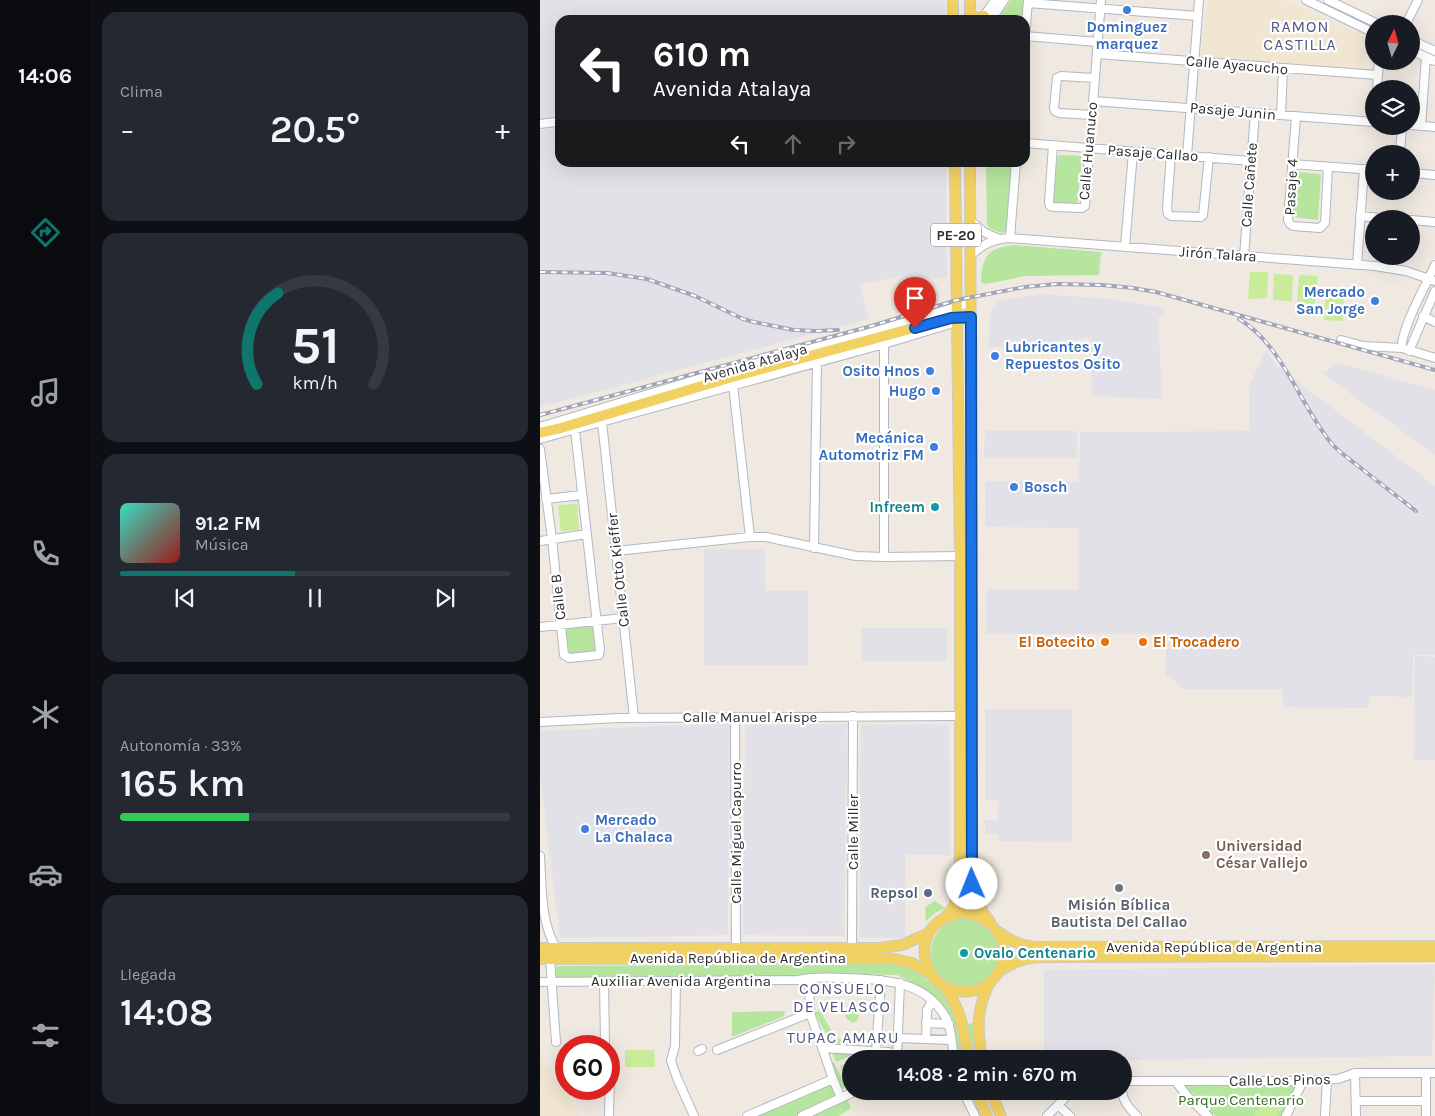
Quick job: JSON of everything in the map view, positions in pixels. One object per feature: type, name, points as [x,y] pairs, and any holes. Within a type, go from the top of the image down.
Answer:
[{"type":"main road","points":[[953,0],[953,15]]},
{"type":"main road","points":[[970,0],[970,15]]},
{"type":"main road","name":"PE-20","points":[[955,167],[957,315]]},
{"type":"main road","name":"PE-20","points":[[970,167],[971,317]]},
{"type":"main road","points":[[957,315],[960,556],[960,887],[954,906],[945,918],[927,934],[925,958],[932,975],[944,986],[959,1012],[965,1031],[967,1050]]},
{"type":"main road","name":"Avenida Atalaya","points":[[540,433],[732,377],[957,315],[971,317]]},
{"type":"main road","points":[[971,317],[972,876],[975,898],[1001,938],[1004,954],[999,971],[990,982],[983,996],[979,1011],[978,1030],[981,1050]]},
{"type":"main road","points":[[945,918],[965,913],[974,914],[990,922]]},
{"type":"main road","name":"Avenida República de Argentina","points":[[997,931],[1008,939],[1024,946],[1059,952],[1435,956]]},
{"type":"main road","name":"Avenida República de Argentina","points":[[540,948],[892,947],[911,942],[927,934]]},
{"type":"main road","name":"Avenida República de Argentina","points":[[1175,952],[1435,946]]},
{"type":"main road","name":"Avenida República de Argentina","points":[[999,971],[1027,958],[1059,952]]},
{"type":"main road","name":"Avenida República de Argentina","points":[[545,959],[890,958],[912,963],[932,975]]},
{"type":"main road","points":[[944,986],[954,990],[965,991],[974,990],[990,982]]},
{"type":"main road","points":[[980,1100],[987,1116]]},
{"type":"main road","points":[[994,1100],[1001,1116]]},
{"type":"street","points":[[987,15],[995,0]]},
{"type":"street","points":[[989,15],[1004,0]]},
{"type":"street","points":[[1187,156],[1199,0]]},
{"type":"street","points":[[1328,0],[1365,18]]},
{"type":"street","points":[[1410,15],[1418,0]]},
{"type":"street","points":[[1027,15],[1028,1],[1100,4],[1198,16]]},
{"type":"street","points":[[1312,1],[1365,28]]},
{"type":"street","name":"Calle Huanuco","points":[[1053,145],[1050,206],[1080,209],[1085,206],[1100,4]]},
{"type":"street","points":[[1030,38],[1098,42]]},
{"type":"street","points":[[1420,44],[1435,51]]},
{"type":"street","name":"Calle Ayacucho","points":[[1097,54],[1378,75]]},
{"type":"street","points":[[1420,54],[1435,61]]},
{"type":"street","points":[[1426,57],[1421,126],[1435,127]]},
{"type":"street","points":[[1281,115],[1283,69]]},
{"type":"street","points":[[1378,70],[1378,80]]},
{"type":"street","points":[[1092,115],[1059,113],[1054,108],[1057,78],[1061,76],[1095,78]]},
{"type":"street","name":"Pasaje Junin","points":[[1093,101],[1365,121]]},
{"type":"street","name":"Calle Cañete","points":[[1244,256],[1254,113]]},
{"type":"street","name":"Pasaje 4","points":[[1296,116],[1288,220],[1293,226],[1320,228],[1325,223],[1328,167]]},
{"type":"street","points":[[540,124],[555,122]]},
{"type":"street","name":"Pasaje Callao","points":[[1030,143],[1251,161]]},
{"type":"street","points":[[1125,247],[1133,152]]},
{"type":"street","points":[[1171,154],[1167,208],[1168,214],[1172,216],[1201,217],[1203,215],[1209,157]]},
{"type":"street","points":[[1292,164],[1364,169],[1356,265]]},
{"type":"street","points":[[1010,238],[1016,167]]},
{"type":"street","points":[[1420,174],[1435,175]]},
{"type":"street","points":[[1360,216],[1365,216]]},
{"type":"street","points":[[971,221],[984,232],[999,239]]},
{"type":"street","points":[[1420,221],[1435,222]]},
{"type":"street","name":"Jirón Talara","points":[[971,255],[984,244],[1010,238],[1374,266],[1406,271],[1432,280]]},
{"type":"street","points":[[1406,350],[1402,341],[1411,316],[1432,280],[1435,265]]},
{"type":"street","points":[[1406,350],[1435,291]]},
{"type":"street","name":"Avenida Atalaya","points":[[540,439],[884,344],[957,315],[971,303]]},
{"type":"street","name":"Avenida Atalaya","points":[[540,427],[731,369],[957,315]]},
{"type":"street","points":[[1423,316],[1435,322]]},
{"type":"street","points":[[1341,340],[1363,346],[1406,350],[1435,358]]},
{"type":"street","points":[[884,344],[884,557]]},
{"type":"street","points":[[814,548],[817,362]]},
{"type":"street","points":[[733,385],[750,537]]},
{"type":"street","name":"Calle Otto Kieffer","points":[[602,422],[634,718]]},
{"type":"street","points":[[575,430],[597,621]]},
{"type":"street","name":"Calle B","points":[[540,449],[552,539],[564,655],[569,658],[599,655],[597,621]]},
{"type":"street","points":[[546,499],[582,495]]},
{"type":"street","points":[[540,541],[586,534]]},
{"type":"street","points":[[616,551],[766,537],[856,556],[960,556]]},
{"type":"street","points":[[540,627],[623,618]]},
{"type":"street","name":"Calle Miller","points":[[852,948],[853,716]]},
{"type":"street","name":"Calle Manuel Arispe","points":[[540,722],[634,718],[960,716]]},
{"type":"street","name":"Calle Miguel Capurro","points":[[735,717],[736,948]]},
{"type":"street","points":[[540,856],[541,894],[544,914],[548,932],[556,948]]},
{"type":"street","points":[[540,926],[544,914]]},
{"type":"street","points":[[545,959],[551,982],[555,1035]]},
{"type":"street","points":[[802,1116],[841,1098],[810,1013],[809,978]]},
{"type":"street","name":"Auxiliar Avenida Argentina","points":[[540,982],[676,982],[798,980],[809,978],[881,980],[900,983],[918,990],[941,1011],[949,1024],[953,1050]]},
{"type":"street","points":[[876,1050],[881,980]]},
{"type":"street","points":[[604,982],[605,1035]]},
{"type":"street","points":[[676,982],[675,1046],[671,1061],[676,1078],[694,1116]]},
{"type":"street","points":[[897,1050],[900,983]]},
{"type":"street","points":[[926,1039],[928,1007],[932,1001]]},
{"type":"street","points":[[717,1050],[810,1013]]},
{"type":"street","points":[[926,1022],[949,1024]]},
{"type":"street","points":[[898,1038],[951,1040]]},
{"type":"street","points":[[822,1048],[849,1050]]},
{"type":"street","points":[[1355,1073],[1356,1116]]},
{"type":"street","name":"Calle Los Pinos","points":[[1132,1081],[1303,1082],[1338,1079],[1355,1073],[1435,1073]]},
{"type":"street","points":[[1426,1073],[1426,1116]]},
{"type":"street","points":[[747,1116],[833,1079]]},
{"type":"street","points":[[1325,1116],[1327,1080]]},
{"type":"street","points":[[1176,1082],[1208,1116]]},
{"type":"street","points":[[1286,1116],[1303,1082]]},
{"type":"street","points":[[609,1100],[609,1116]]},
{"type":"street","points":[[967,1100],[975,1116]]},
{"type":"street","points":[[1047,1116],[1063,1100]]},
{"type":"street","points":[[1124,1100],[1137,1116]]},
{"type":"street","points":[[1356,1101],[1426,1101]]},
{"type":"street","points":[[1058,1105],[1070,1116]]},
{"type":"shaded area","points":[[540,0],[945,0],[945,15],[555,15],[555,118],[540,119]]},
{"type":"shaded area","points":[[1208,0],[1284,0],[1365,36],[1363,71],[1200,56]]},
{"type":"shaded area","points":[[555,128],[555,167],[946,167],[947,278],[924,278],[916,274],[859,284],[869,319],[540,407],[540,130]]},
{"type":"shaded area","points":[[1041,294],[1110,299],[1166,308],[1158,319],[1162,399],[1092,396],[1091,338],[988,348],[991,310],[997,301]]},
{"type":"shaded area","points":[[1266,350],[1276,365],[1435,486],[1435,655],[1413,655],[1412,697],[1369,696],[1368,708],[1284,707],[1282,689],[1185,689],[1166,675],[1166,634],[986,634],[986,589],[1078,590],[1079,528],[985,527],[985,481],[1079,482],[1080,432],[1249,431],[1249,386]]},
{"type":"shaded area","points":[[1338,363],[1435,390],[1435,455],[1322,373]]},
{"type":"shaded area","points":[[985,431],[1077,431],[1077,458],[984,458]]},
{"type":"shaded area","points":[[704,549],[765,549],[765,591],[808,591],[808,665],[704,665]]},
{"type":"shaded area","points":[[862,628],[947,628],[947,661],[862,661]]},
{"type":"shaded area","points":[[1415,656],[1435,657],[1435,760],[1414,760]]},
{"type":"shaded area","points":[[985,709],[1072,709],[1072,842],[998,841],[998,834],[985,834],[985,820],[998,820],[998,801],[985,800]]},
{"type":"shaded area","points":[[730,723],[728,935],[560,938],[540,774],[540,731]]},
{"type":"shaded area","points":[[847,724],[844,936],[743,935],[745,725]]},
{"type":"shaded area","points":[[949,724],[950,855],[905,855],[905,938],[860,938],[861,725]]},
{"type":"shaded area","points":[[1435,965],[1432,1056],[1132,1060],[1132,1050],[1044,1050],[1044,970]]},
{"type":"shaded area","points":[[540,1056],[555,1078],[555,1100],[569,1100],[580,1116],[540,1116]]},
{"type":"green space","points":[[1011,0],[1024,0],[1023,15],[1000,15]]},
{"type":"green space","points":[[1327,0],[1365,19],[1365,24],[1324,5]]},
{"type":"green space","points":[[1058,155],[1082,156],[1077,206],[1053,204]]},
{"type":"green space","points":[[986,167],[1013,167],[1008,229],[1006,232],[1001,233],[989,228],[987,225]]},
{"type":"green space","points":[[1297,172],[1321,174],[1318,220],[1293,217]]},
{"type":"green space","points":[[1013,245],[1101,252],[1099,275],[1025,276],[986,284],[981,283],[984,261],[987,256],[997,249]]},
{"type":"green space","points":[[1250,272],[1268,272],[1267,298],[1248,299]]},
{"type":"green space","points":[[1274,274],[1293,275],[1292,301],[1273,300]]},
{"type":"green space","points":[[1299,275],[1318,276],[1315,304],[1297,303]]},
{"type":"green space","points":[[1326,295],[1344,295],[1343,321],[1324,320]]},
{"type":"green space","points":[[577,504],[579,530],[561,531],[558,505]]},
{"type":"green space","points":[[595,625],[598,650],[569,654],[566,629]]},
{"type":"green space","points":[[935,901],[945,908],[935,913],[926,921],[925,907]]},
{"type":"green space","points":[[965,918],[978,921],[989,928],[996,939],[999,952],[996,965],[989,976],[978,983],[965,986],[952,983],[941,976],[934,965],[931,952],[934,939],[941,928],[952,921]]},
{"type":"green space","points":[[892,964],[914,970],[940,990],[957,1012],[965,1050],[958,1050],[951,1016],[933,998],[913,983],[897,975],[815,973],[798,978],[556,979],[556,966]]},
{"type":"green space","points":[[785,1011],[784,1016],[732,1037],[732,1012]]},
{"type":"green space","points":[[820,1011],[834,1035],[848,1045],[831,1039],[820,1024],[815,1012]]},
{"type":"green space","points":[[843,1011],[859,1012],[858,1020],[853,1023],[847,1019]]},
{"type":"green space","points":[[972,1023],[978,1050],[973,1050],[968,1024]]},
{"type":"green space","points":[[625,1050],[654,1050],[655,1067],[625,1067]]},
{"type":"green space","points":[[832,1052],[842,1052],[842,1059],[836,1062]]},
{"type":"green space","points":[[834,1062],[842,1079],[842,1087],[831,1063]]},
{"type":"green space","points":[[829,1084],[835,1090],[836,1098],[795,1116],[756,1116]]},
{"type":"green space","name":"Parque Centenario","points":[[1187,1085],[1294,1086],[1295,1088],[1283,1116],[1215,1116],[1186,1087]]},
{"type":"green space","points":[[1267,1097],[1283,1107],[1277,1116],[1254,1116]]},
{"type":"green space","points":[[842,1100],[848,1100],[851,1108],[839,1116],[812,1116],[811,1114]]},
{"type":"railway","points":[[540,272],[607,273],[647,279],[695,296],[743,319],[754,322],[794,330],[838,330]]},
{"type":"railway","points":[[540,415],[868,327],[957,300],[1025,287],[1056,284],[1102,285],[1156,292],[1435,370]]},
{"type":"railway","points":[[1239,319],[1268,344],[1332,444],[1416,511]]},
{"type":"place","name":"Dominguez marquez","points":[[1127,10]]},
{"type":"place","name":"Mercado San Jorge","points":[[1375,301]]},
{"type":"place","name":"Lubricantes y Repuestos Osito","points":[[995,356]]},
{"type":"place","name":"Osito Hnos","points":[[930,371]]},
{"type":"place","name":"Hugo","points":[[936,391]]},
{"type":"place","name":"Mecánica Automotriz FM","points":[[934,447]]},
{"type":"place","name":"Bosch","points":[[1014,487]]},
{"type":"place","name":"Infreem","points":[[935,507]]},
{"type":"place","name":"El Botecito","points":[[1105,642]]},
{"type":"place","name":"El Trocadero","points":[[1143,642]]},
{"type":"place","name":"Mercado La Chalaca","points":[[585,829]]},
{"type":"place","name":"Universidad César Vallejo","points":[[1206,855]]},
{"type":"place","name":"Misión Bíblica Bautista Del Callao","points":[[1119,888]]},
{"type":"place","name":"Repsol","points":[[928,893]]},
{"type":"place","name":"Ovalo Centenario","points":[[964,953]]},
{"type":"district","name":"RAMON CASTILLA","points":[[1300,35]]},
{"type":"district","name":"CONSUELO DE VELASCO","points":[[842,997]]},
{"type":"district","name":"TUPAC AMARU","points":[[843,1037]]},
{"type":"route","points":[[915,328],[951,318],[971,317],[972,884]]}]
